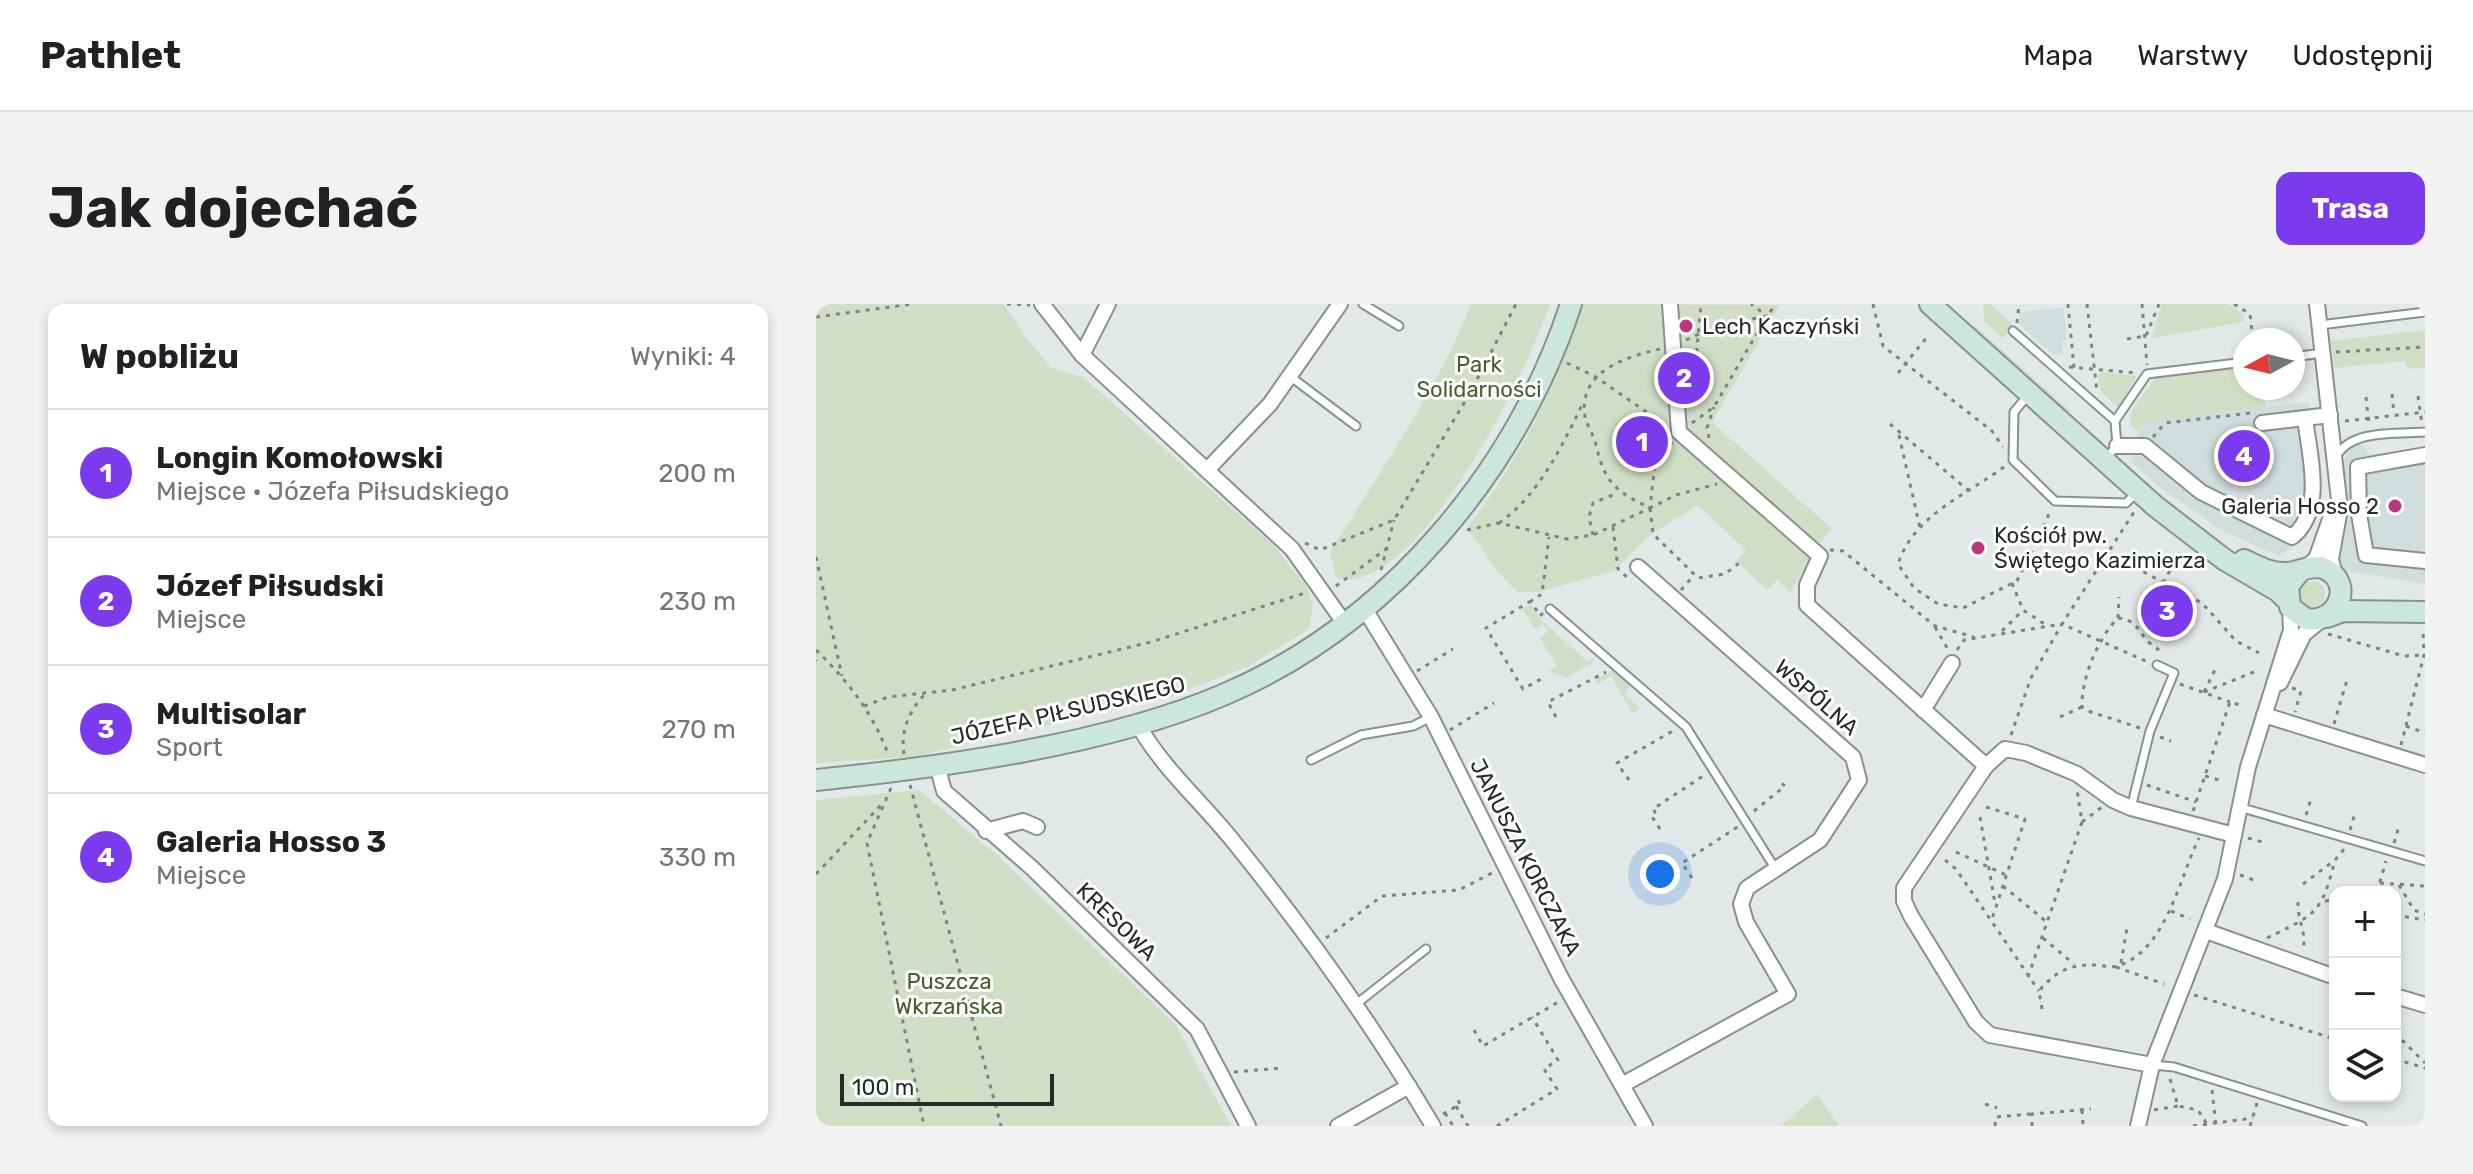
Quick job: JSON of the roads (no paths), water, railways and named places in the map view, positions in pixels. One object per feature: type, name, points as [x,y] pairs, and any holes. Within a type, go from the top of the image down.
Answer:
[{"type":"street","points":[[1039,304],[1082,355],[1292,549],[1345,624]]},
{"type":"street","points":[[1082,355],[1108,304]]},
{"type":"street","points":[[1207,470],[1291,377],[1340,304]]},
{"type":"street","name":"JÓZEFA PIŁSUDSKIEGO","points":[[816,780],[937,765],[1137,723],[1243,686],[1284,665],[1364,608],[1441,532],[1481,482],[1533,395],[1571,304]]},
{"type":"street","points":[[1670,304],[1679,432],[1820,556],[1807,585],[1807,605],[1986,766]]},
{"type":"street","points":[[2317,304],[2326,353],[2340,509],[2331,559],[2340,601],[2322,623]]},
{"type":"street","points":[[1936,306],[2031,392],[2110,454],[2138,499],[2190,539],[2278,591],[2306,619],[2322,623]]},
{"type":"street","points":[[2110,454],[2145,446],[2201,492],[2292,537],[2299,531],[2313,491],[2305,418]]},
{"type":"street","points":[[2269,423],[2305,418],[2333,419]]},
{"type":"street","points":[[2425,455],[2358,467],[2359,514],[2366,555],[2425,561]]},
{"type":"street","points":[[2138,1126],[2152,1065],[2206,931],[2239,836],[2239,807],[2291,630],[2290,581],[2318,555],[2338,488]]},
{"type":"street","points":[[2190,539],[2273,572],[2320,568],[2336,578],[2355,597],[2424,617]]},
{"type":"street","name":"WSPÓLNA","points":[[1622,1085],[1788,994],[1746,922],[1741,904],[1747,888],[1820,840],[1859,780],[1853,757],[1638,567]]},
{"type":"street","name":"JANUSZA KORCZAKA","points":[[1364,608],[1431,717],[1570,995],[1645,1126]]},
{"type":"street","points":[[2265,711],[2304,634],[2322,623],[2343,611],[2424,617]]},
{"type":"street","points":[[1923,710],[1952,663]]},
{"type":"street","points":[[2265,711],[2291,723],[2425,765]]},
{"type":"street","points":[[1137,723],[1155,756],[1233,841],[1355,1005],[1435,1122]]},
{"type":"street","points":[[2152,1065],[1990,1035],[1976,1022],[1911,916],[1904,901],[1906,883],[1942,837],[1986,766],[2005,749],[2026,753],[2077,774],[2113,800],[2131,808],[2239,836]]},
{"type":"street","name":"KRESOWA","points":[[937,765],[944,791],[986,831],[1032,868],[1197,1029],[1248,1126]]},
{"type":"street","points":[[986,831],[1023,821],[1037,827]]},
{"type":"street","points":[[2206,931],[2329,975]]},
{"type":"street","points":[[2401,998],[2425,1005]]},
{"type":"street","points":[[1338,1126],[1409,1086]]},
{"type":"lane","points":[[1363,304],[1399,326]]},
{"type":"lane","points":[[2320,325],[2425,312]]},
{"type":"lane","points":[[2015,329],[2115,421]]},
{"type":"lane","points":[[2305,356],[2326,353]]},
{"type":"lane","points":[[2110,454],[2115,421],[2147,374],[2233,363]]},
{"type":"lane","points":[[1291,377],[1356,426]]},
{"type":"lane","points":[[2031,392],[2014,412],[2013,460],[2055,501],[2126,503],[2138,499]]},
{"type":"lane","points":[[2335,459],[2346,443],[2370,437],[2424,432]]},
{"type":"lane","points":[[1550,609],[1682,724],[1776,870]]},
{"type":"lane","points":[[2131,808],[2150,731],[2174,673],[2157,665]]},
{"type":"lane","points":[[1311,760],[1361,735],[1413,726],[1431,717]]},
{"type":"lane","points":[[2239,807],[2425,861]]},
{"type":"lane","points":[[1355,1005],[1426,949]]},
{"type":"lane","points":[[2152,1065],[2174,1067],[2362,1126]]},
{"type":"place","name":"Lech Kaczyński","points":[[1686,326]]},
{"type":"place","name":"Józef Piłsudski","points":[[1684,378]]},
{"type":"place","name":"Longin Komołowski","points":[[1642,442]]},
{"type":"place","name":"Galeria Hosso 3","points":[[2244,456]]},
{"type":"place","name":"Galeria Hosso 2","points":[[2395,506]]},
{"type":"place","name":"Kościół pw. Świętego Kazimierza","points":[[1978,548]]},
{"type":"place","name":"Multisolar","points":[[2167,611]]},
{"type":"park label","name":"Park Solidarności","points":[[1479,376]]},
{"type":"park label","name":"Puszcza Wkrzańska","points":[[949,994]]}]
